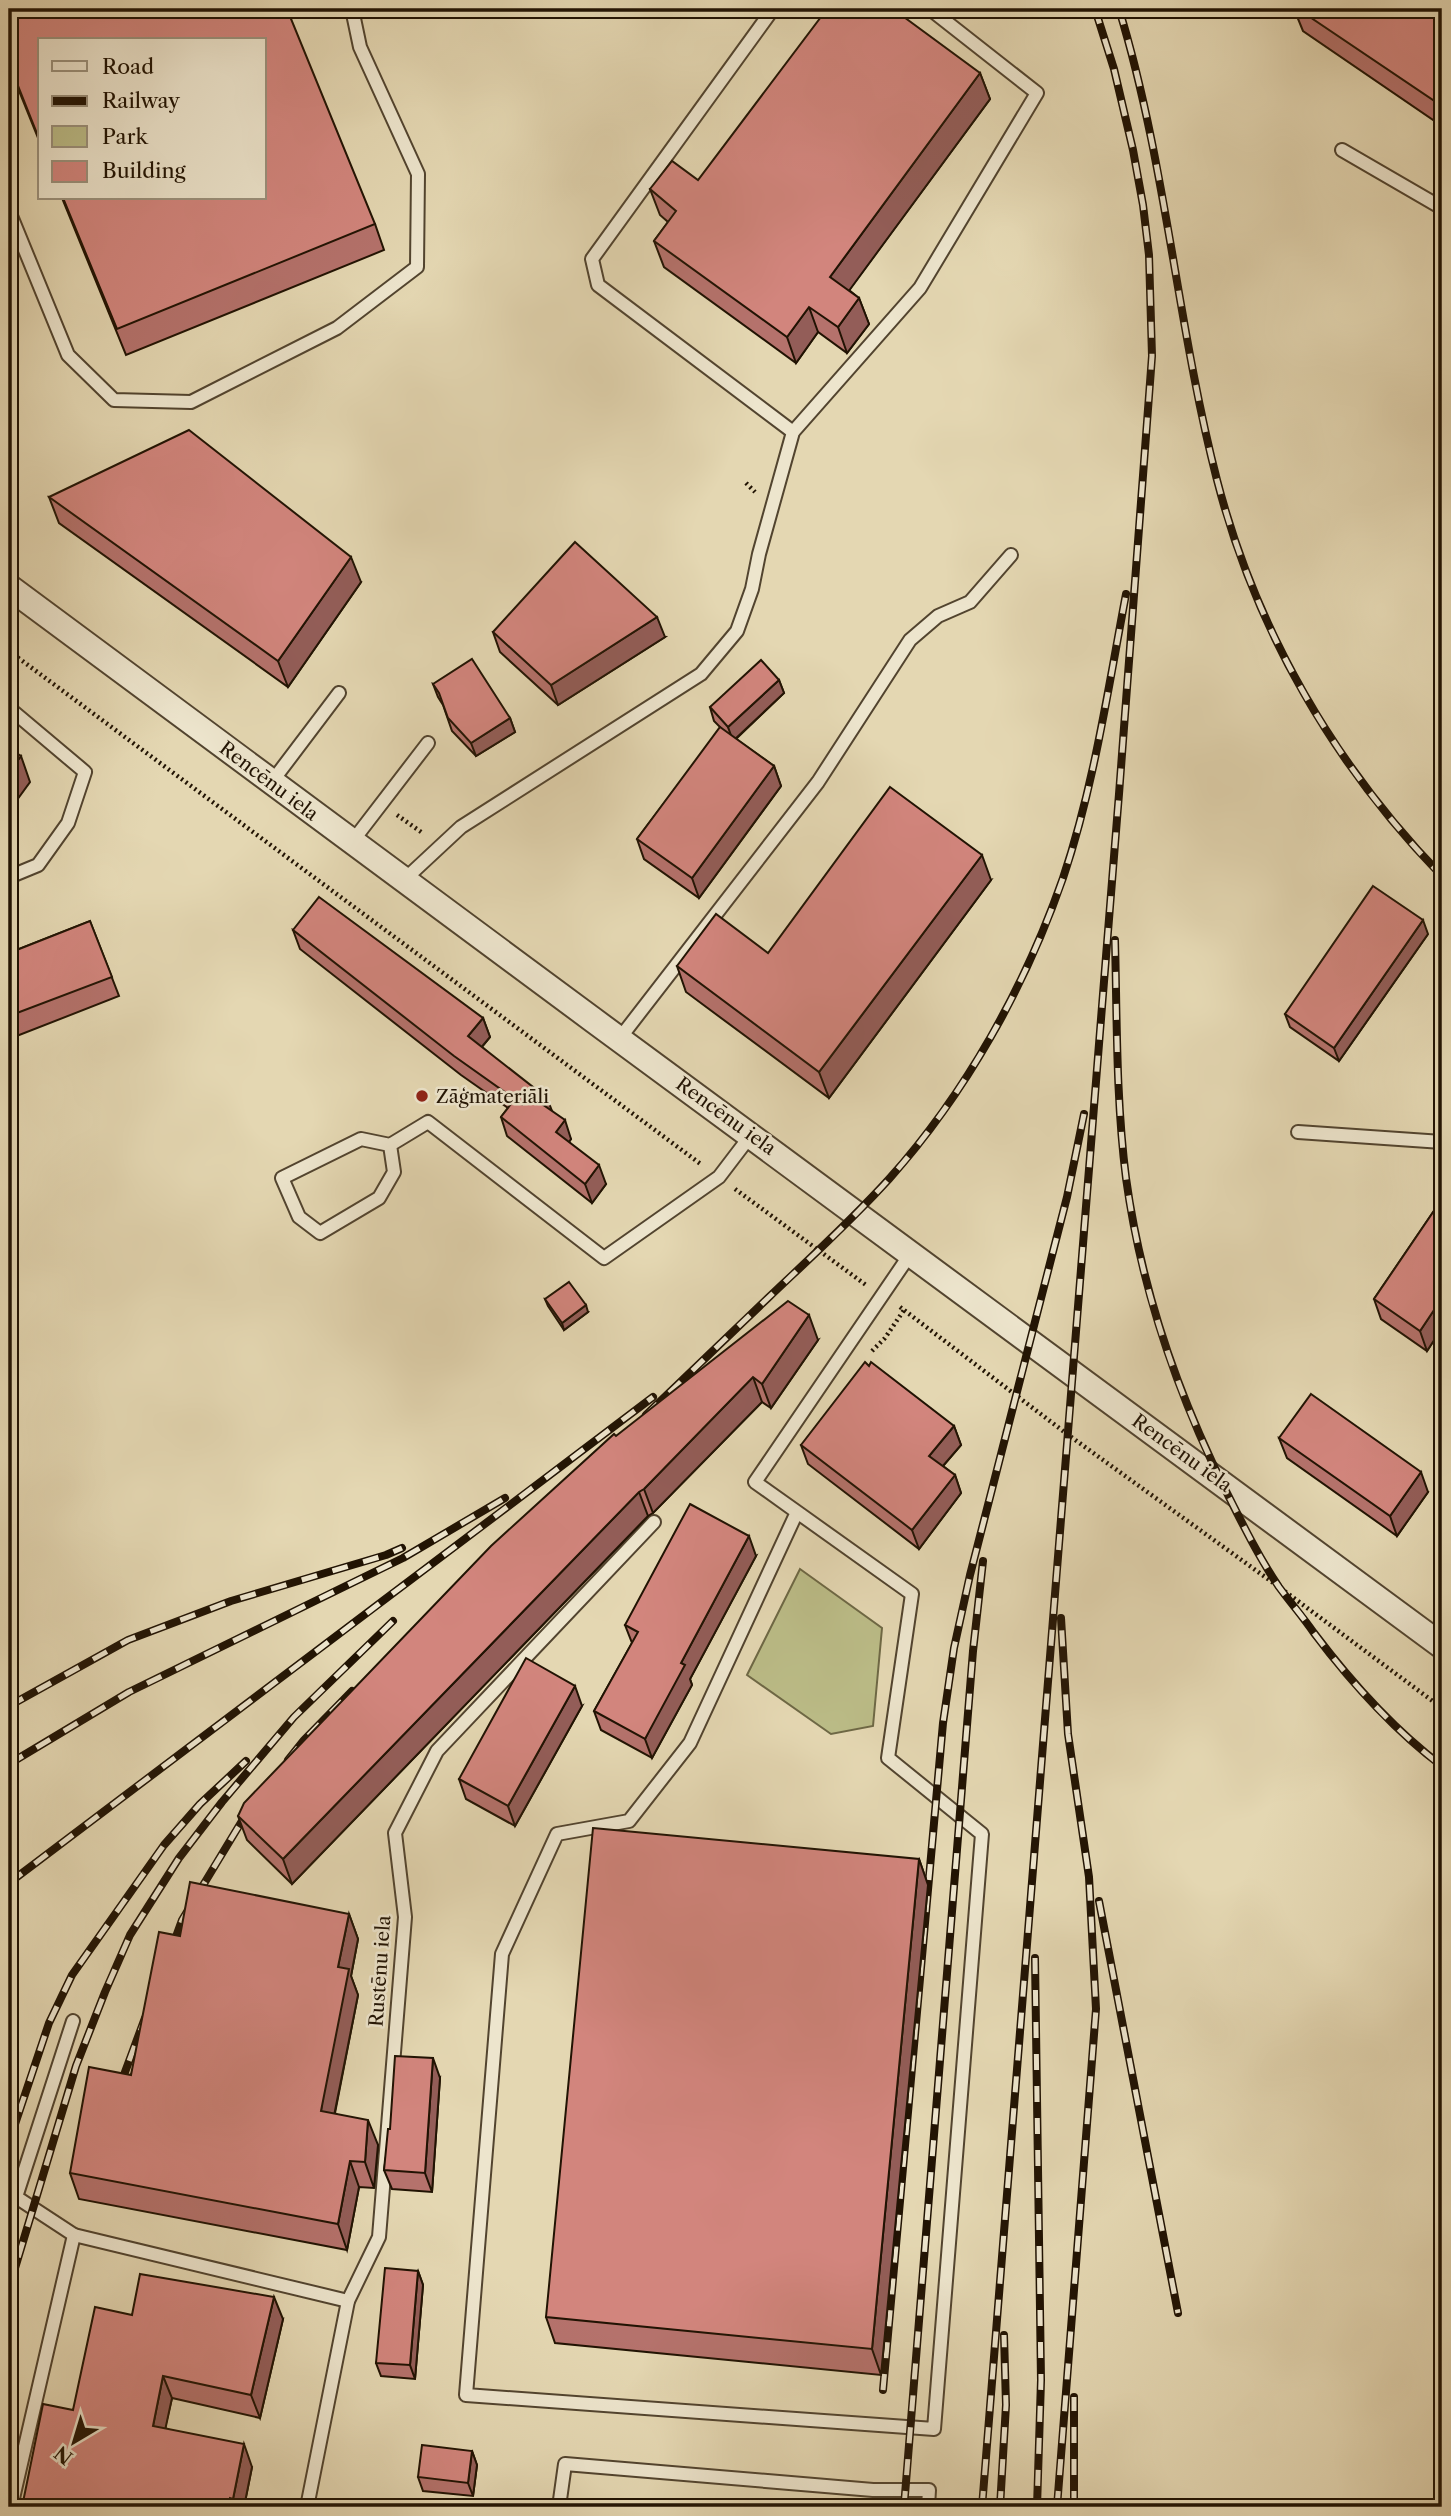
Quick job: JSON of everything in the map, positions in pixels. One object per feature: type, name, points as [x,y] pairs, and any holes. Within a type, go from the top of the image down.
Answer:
[{"type":"street","name":"Rencēnu iela","points":[[9,587],[403,881],[620,1038],[1442,1646]]},
{"type":"lane","points":[[9,211],[68,355],[114,400],[191,402],[337,328],[417,267],[418,174],[360,47],[352,9]]},
{"type":"lane","points":[[773,9],[592,258],[598,285],[793,432]]},
{"type":"lane","points":[[403,881],[460,827],[701,674],[737,631],[752,589],[793,432],[920,288],[1037,93],[930,9]]},
{"type":"lane","points":[[1342,150],[1442,208]]},
{"type":"lane","points":[[620,1038],[818,782],[910,640],[938,616],[970,602],[1011,555]]},
{"type":"lane","points":[[271,783],[339,692]]},
{"type":"lane","points":[[9,708],[85,772],[68,822],[38,865],[9,877]]},
{"type":"lane","points":[[352,842],[428,743]]},
{"type":"lane","points":[[390,1145],[394,1172],[379,1198],[320,1233],[299,1217],[282,1178],[361,1139],[390,1145],[428,1122],[604,1258],[719,1177],[751,1135]]},
{"type":"lane","points":[[1298,1132],[1442,1142]]},
{"type":"lane","points":[[797,1512],[690,1743],[629,1821],[557,1834],[502,1954],[466,2395],[934,2430],[982,1834],[888,1758],[912,1594],[755,1482],[911,1253]]},
{"type":"lane","name":"Rustēnu iela","points":[[307,2507],[348,2301],[379,2237],[405,1917],[396,1833],[437,1751],[654,1521]]},
{"type":"lane","points":[[73,2021],[13,2196],[74,2235],[348,2301]]},
{"type":"lane","points":[[11,2507],[74,2235]]},
{"type":"lane","points":[[559,2507],[565,2464],[873,2490],[929,2490],[928,2507]]},
{"type":"path","points":[[381,803],[425,835]]},
{"type":"path","points":[[869,1354],[885,1339],[904,1310]]},
{"type":"green space","points":[[800,1569],[882,1628],[873,1726],[831,1734],[747,1675]]},
{"type":"building","points":[[9,9],[287,9],[375,224],[117,329],[64,200],[266,200],[266,38],[38,38],[38,136],[9,63]]},
{"type":"building","points":[[827,9],[893,9],[980,73],[830,277],[859,298],[838,327],[809,307],[787,337],[654,241],[676,211],[650,189],[672,161],[698,180]]},
{"type":"building","points":[[1298,9],[1422,9],[1442,22],[1442,106]]},
{"type":"building","points":[[189,430],[351,557],[278,661],[49,497]]},
{"type":"building","points":[[575,542],[657,617],[551,685],[493,632]]},
{"type":"building","points":[[472,659],[510,718],[471,743],[448,718],[433,684]]},
{"type":"building","points":[[761,660],[779,680],[728,727],[710,707]]},
{"type":"building","points":[[720,727],[774,766],[692,878],[637,839]]},
{"type":"building","points":[[9,748],[21,756],[9,772]]},
{"type":"building","points":[[890,787],[982,855],[819,1072],[677,966],[716,914],[768,953]]},
{"type":"building","points":[[1373,886],[1423,920],[1334,1048],[1285,1014]]},
{"type":"building","points":[[319,897],[483,1018],[468,1036],[547,1098],[542,1104],[565,1120],[556,1132],[599,1165],[585,1184],[501,1117],[514,1100],[523,1105],[454,1056],[293,930]]},
{"type":"building","points":[[90,921],[112,977],[9,1016],[9,953]]},
{"type":"building","points":[[1442,1199],[1442,1298],[1420,1331],[1374,1299]]},
{"type":"building","points":[[569,1282],[586,1305],[562,1323],[545,1299]]},
{"type":"building","points":[[788,1301],[809,1315],[762,1384],[753,1377],[283,1859],[238,1816],[244,1803],[491,1546],[614,1434],[616,1436]]},
{"type":"building","points":[[865,1362],[869,1366],[871,1362],[954,1426],[929,1456],[955,1475],[912,1530],[801,1445]]},
{"type":"building","points":[[1311,1394],[1421,1472],[1390,1516],[1279,1438]]},
{"type":"building","points":[[690,1504],[749,1536],[681,1663],[685,1665],[645,1739],[594,1711],[638,1632],[625,1625]]},
{"type":"building","points":[[526,1658],[575,1686],[508,1806],[459,1779]]},
{"type":"building","points":[[593,1828],[919,1859],[872,2349],[546,2317]]},
{"type":"building","points":[[190,1882],[349,1914],[338,1967],[349,1969],[321,2111],[368,2120],[365,2162],[350,2161],[338,2224],[70,2173],[89,2067],[131,2075],[159,1932],[180,1936]]},
{"type":"building","points":[[395,2056],[433,2058],[425,2173],[384,2170]]},
{"type":"building","points":[[385,2268],[418,2271],[410,2365],[376,2363]]},
{"type":"building","points":[[140,2274],[274,2297],[251,2395],[163,2376],[153,2426],[244,2444],[229,2507],[22,2507],[43,2404],[73,2410],[95,2307],[132,2315]]},
{"type":"building","points":[[422,2445],[472,2451],[468,2483],[418,2477]]},
{"type":"railway","points":[[982,2507],[1152,356],[1149,255],[1143,205],[1114,69],[1095,9]]},
{"type":"railway","points":[[1119,9],[1149,126],[1203,422],[1233,536],[1277,643],[1334,742],[1403,834],[1442,876]]},
{"type":"railway","points":[[646,1415],[830,1240],[889,1179],[943,1111],[991,1037],[1031,959],[1074,843],[1099,737],[1126,594]]},
{"type":"railway","points":[[1115,940],[1120,1119],[1126,1178],[1151,1299],[1191,1414],[1238,1514],[1279,1587],[1358,1687],[1390,1721],[1442,1766]]},
{"type":"railway","points":[[883,2390],[943,1723],[954,1648],[970,1575],[1067,1197],[1084,1114]]},
{"type":"railway","points":[[9,1883],[653,1397]]},
{"type":"railway","points":[[9,1764],[129,1692],[403,1558],[505,1498]]},
{"type":"railway","points":[[9,1706],[128,1640],[231,1601],[402,1548]]},
{"type":"railway","points":[[904,2507],[973,1651],[983,1561]]},
{"type":"railway","points":[[1057,2507],[1096,2009],[1089,1877],[1068,1734],[1061,1618]]},
{"type":"railway","points":[[9,2288],[76,2066],[130,1935],[179,1858],[222,1802],[294,1717],[393,1621]]},
{"type":"railway","points":[[288,1760],[352,1691]]},
{"type":"railway","points":[[9,2142],[49,2023],[72,1975],[164,1845],[200,1804],[246,1761]]},
{"type":"railway","points":[[170,1953],[182,1920],[251,1806]]},
{"type":"railway","points":[[1099,1901],[1178,2313]]},
{"type":"railway","points":[[1035,1958],[1041,2380],[1037,2507]]},
{"type":"railway","points":[[118,2091],[145,2018]]},
{"type":"railway","points":[[1000,2507],[1006,2405],[1004,2335]]},
{"type":"railway","points":[[1074,2397],[1074,2507]]},
{"type":"place","name":"Zāģmateriāli","points":[[422,1096]]}]
